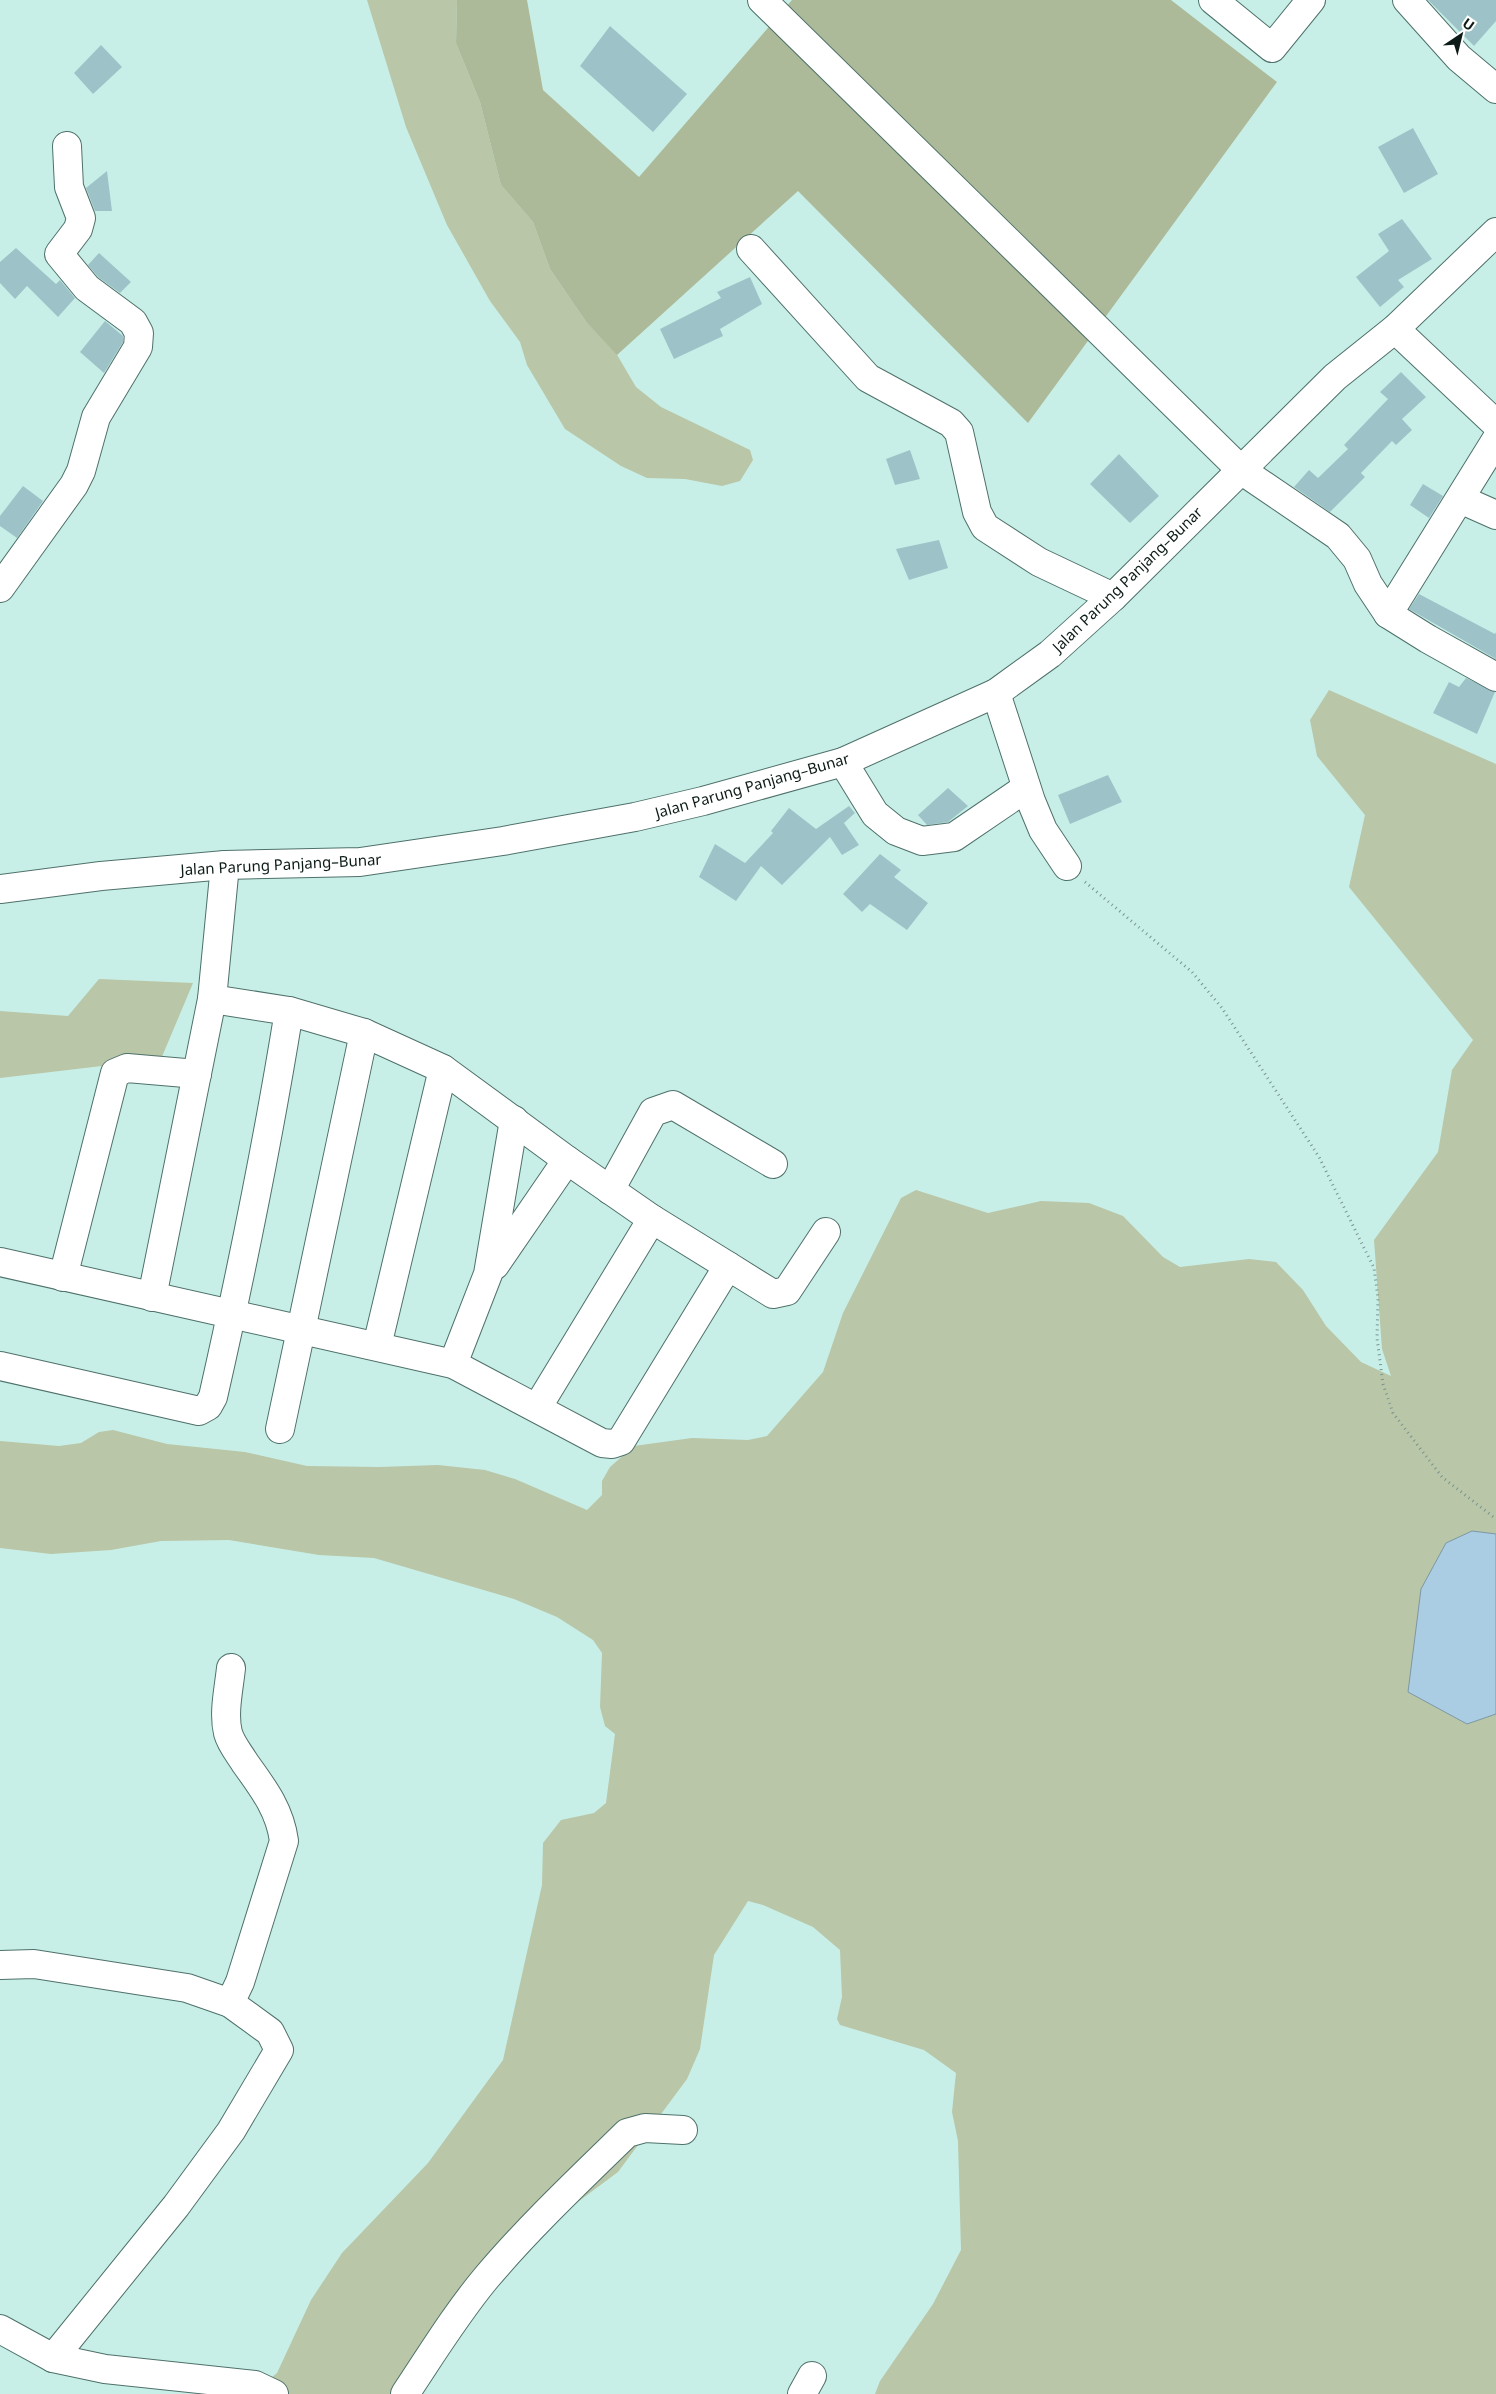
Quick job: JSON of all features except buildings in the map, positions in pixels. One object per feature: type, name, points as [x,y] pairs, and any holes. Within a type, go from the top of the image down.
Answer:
[{"type":"street","points":[[762,0],[1241,470],[1338,536],[1357,559],[1368,584],[1388,614],[1496,678]]},
{"type":"street","points":[[1213,0],[1272,48],[1311,0]]},
{"type":"street","points":[[1407,0],[1459,58],[1496,89]]},
{"type":"street","points":[[0,588],[74,485],[81,471],[96,417],[138,347],[139,333],[133,322],[87,288],[59,254],[78,229],[82,218],[69,187],[68,146]]},
{"type":"street","name":"Jalan Parung Panjang–Bunar","points":[[0,889],[101,876],[225,865],[360,862],[503,841],[636,817],[703,801],[843,762],[996,693],[1050,654],[1113,597],[1335,377],[1395,329],[1496,232]]},
{"type":"street","points":[[752,249],[868,378],[951,423],[959,432],[977,512],[985,527],[1039,562],[1113,597]]},
{"type":"street","points":[[1395,329],[1496,424]]},
{"type":"street","points":[[1388,614],[1496,440]]},
{"type":"street","points":[[1460,499],[1496,515]]},
{"type":"street","points":[[996,693],[1026,788],[1043,830],[1067,866]]},
{"type":"street","points":[[843,762],[876,814],[896,831],[922,841],[954,837],[1026,788]]},
{"type":"street","points":[[152,1297],[212,999],[225,865]]},
{"type":"street","points":[[212,999],[289,1011],[364,1033],[443,1069],[566,1160],[652,1218],[773,1294],[787,1291],[826,1232]]},
{"type":"street","points":[[0,1366],[199,1411],[208,1406],[213,1397],[232,1315],[267,1144],[289,1011]]},
{"type":"street","points":[[280,1430],[364,1033]]},
{"type":"street","points":[[63,1277],[115,1073],[127,1068],[196,1074]]},
{"type":"street","points":[[377,1346],[443,1069]]},
{"type":"street","points":[[610,1190],[653,1112],[673,1105],[774,1164]]},
{"type":"street","points":[[453,1364],[488,1274],[514,1120]]},
{"type":"street","points":[[488,1274],[566,1160]]},
{"type":"street","points":[[537,1408],[652,1218]]},
{"type":"street","points":[[0,1262],[453,1364],[602,1443],[612,1444],[620,1441],[728,1266]]},
{"type":"street","points":[[230,2003],[240,1982],[284,1841],[282,1826],[272,1800],[234,1747],[228,1734],[226,1721],[232,1668]]},
{"type":"street","points":[[0,1966],[34,1964],[188,1988],[230,2003],[270,2032],[280,2050],[231,2131],[176,2206],[52,2358]]},
{"type":"street","points":[[405,2394],[452,2322],[485,2279],[532,2227],[627,2133],[645,2128],[683,2130]]},
{"type":"street","points":[[0,2329],[52,2358],[105,2369],[255,2386],[274,2394]]},
{"type":"path","points":[[1067,866],[1192,972],[1222,1008],[1319,1157],[1374,1268],[1378,1298],[1377,1338],[1383,1384],[1394,1412],[1442,1477],[1496,1519]]},
{"type":"green space","points":[[367,0],[457,0],[456,43],[480,102],[501,185],[533,222],[550,269],[587,323],[616,353],[636,387],[661,407],[750,450],[753,460],[740,481],[722,486],[685,479],[647,478],[621,466],[565,429],[527,365],[520,342],[490,301],[447,225],[406,127]]},
{"type":"green space","points":[[457,0],[527,0],[543,90],[639,177],[792,0],[1171,0],[1277,82],[1028,423],[798,191],[617,355],[587,323],[550,269],[533,222],[501,185],[480,102],[456,43]]},
{"type":"green space","points":[[1329,690],[1496,764],[1496,2394],[875,2394],[880,2381],[933,2304],[961,2250],[958,2141],[952,2112],[956,2073],[924,2050],[840,2025],[837,2019],[842,1997],[840,1950],[813,1927],[763,1905],[748,1901],[714,1955],[700,2049],[687,2079],[618,2172],[540,2230],[498,2279],[420,2394],[231,2394],[260,2387],[277,2373],[311,2300],[342,2253],[428,2163],[503,2060],[542,1885],[543,1843],[561,1820],[594,1813],[606,1803],[615,1734],[605,1726],[600,1707],[602,1653],[593,1640],[557,1617],[514,1599],[374,1558],[319,1555],[229,1540],[161,1541],[111,1550],[51,1554],[0,1548],[0,1441],[59,1446],[81,1443],[99,1432],[113,1430],[167,1444],[245,1452],[307,1466],[379,1467],[438,1465],[485,1470],[515,1479],[587,1510],[602,1495],[602,1481],[610,1467],[634,1446],[692,1438],[748,1440],[767,1436],[823,1372],[843,1313],[901,1198],[916,1190],[988,1213],[1041,1201],[1089,1203],[1123,1216],[1163,1257],[1180,1267],[1249,1259],[1276,1262],[1303,1290],[1326,1326],[1361,1362],[1391,1376],[1382,1349],[1374,1240],[1438,1152],[1452,1070],[1473,1040],[1349,887],[1365,815],[1317,756],[1310,720]]},
{"type":"green space","points":[[99,979],[193,983],[161,1059],[0,1078],[0,1011],[68,1016]]},
{"type":"water","points":[[1472,1531],[1496,1534],[1496,1714],[1467,1724],[1408,1692],[1421,1589],[1446,1543]]}]
